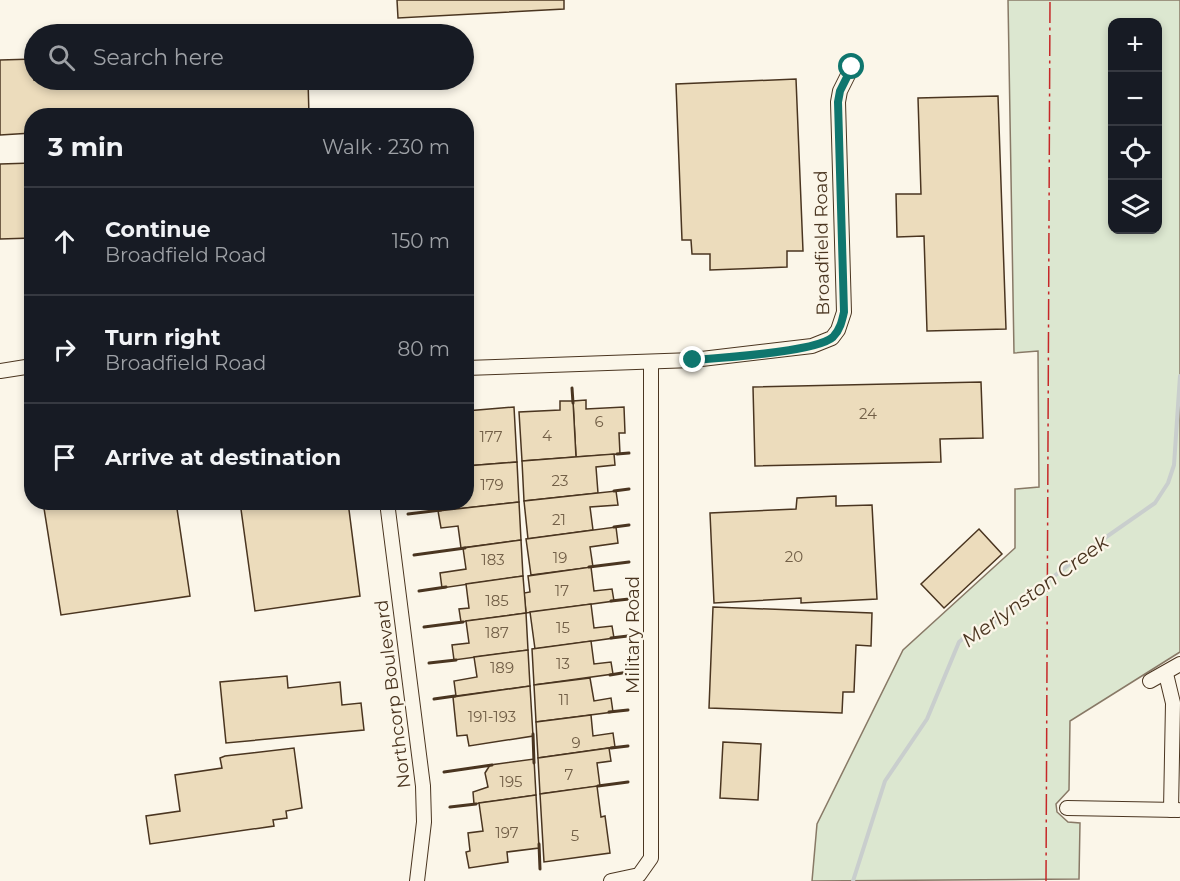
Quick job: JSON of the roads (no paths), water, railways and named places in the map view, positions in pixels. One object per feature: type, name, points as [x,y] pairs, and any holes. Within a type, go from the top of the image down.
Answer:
[{"type":"street","name":"Broadfield Road","points":[[474,368],[693,360],[812,346],[832,338],[838,330],[844,312],[838,102],[840,91],[852,67]]},
{"type":"street","name":"Military Road","points":[[611,881],[639,875],[651,858],[651,362]]},
{"type":"street","points":[[0,371],[24,367]]},
{"type":"street","name":"Northcorp Boulevard","points":[[388,510],[423,786],[424,822],[417,881]]},
{"type":"street","points":[[1150,681],[1180,664]]},
{"type":"street","points":[[1067,808],[1175,810],[1173,704],[1166,674]]},
{"type":"waterway","name":"Merlynston Creek","points":[[853,881],[885,781],[927,719],[959,642],[966,636],[977,636],[1089,549],[1155,503],[1168,483],[1174,465],[1180,376]]}]
